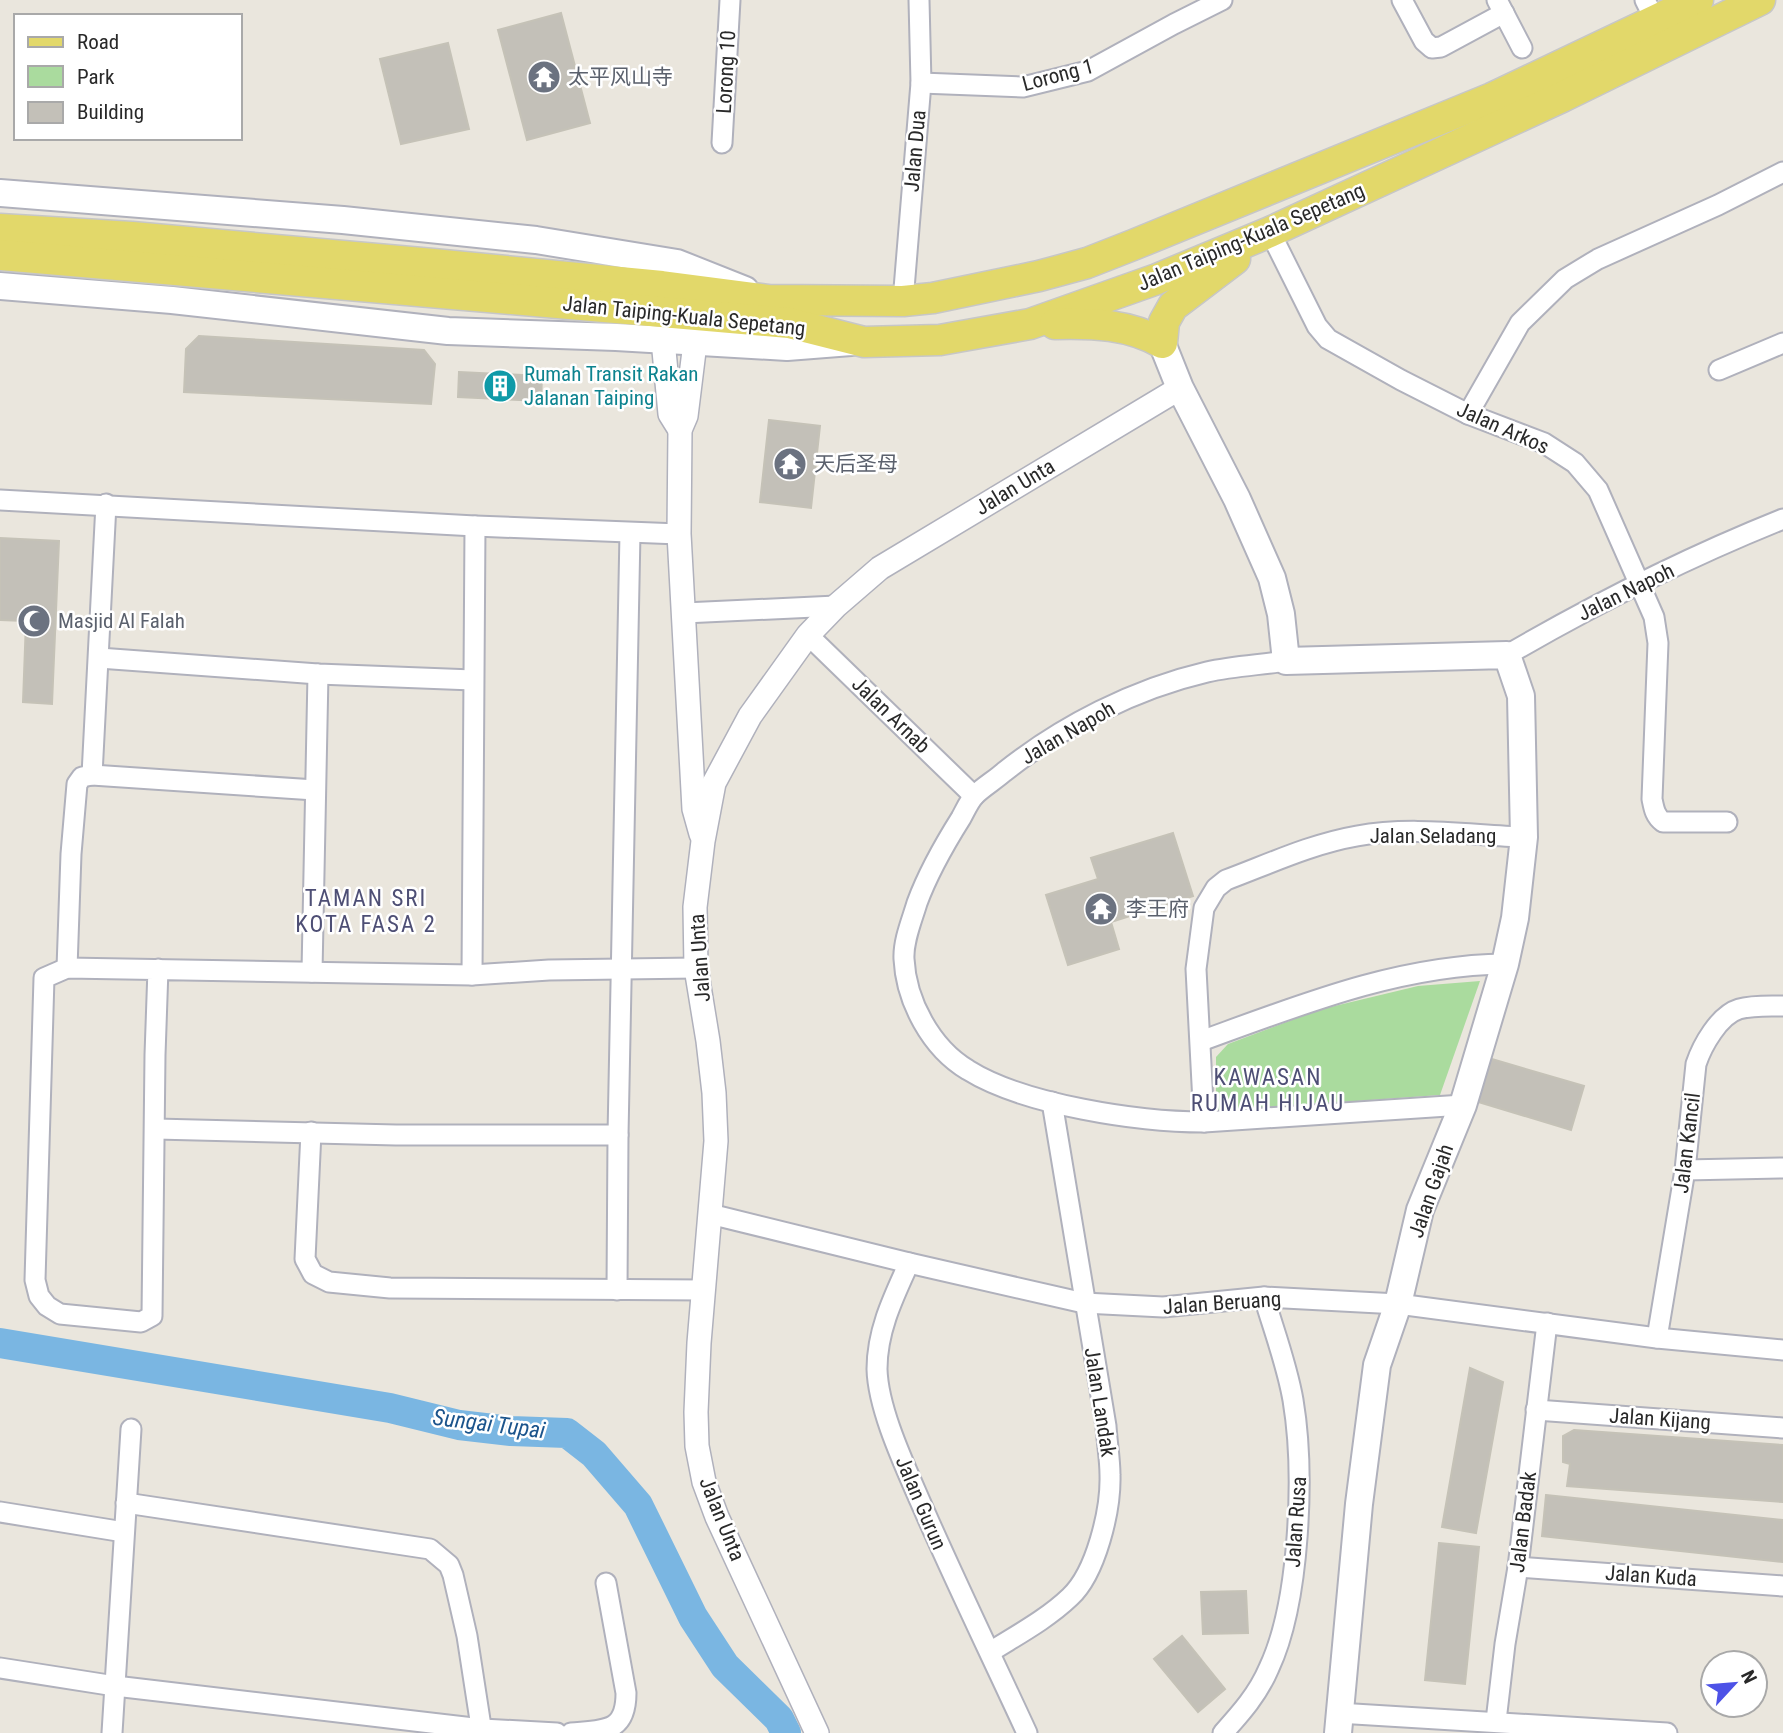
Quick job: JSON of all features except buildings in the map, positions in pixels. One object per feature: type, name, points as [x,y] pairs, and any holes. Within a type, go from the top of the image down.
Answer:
[{"type":"main road","name":"Jalan Taiping-Kuala Sepetang","points":[[0,255],[130,251],[662,286],[769,300],[902,301],[933,298],[1039,276],[1133,245],[1492,98],[1650,10],[1698,0]]},
{"type":"main road","name":"Jalan Taiping-Kuala Sepetang","points":[[0,229],[130,251],[789,323],[864,342],[940,340],[1030,324],[1157,279],[1270,232],[1562,97],[1760,0]]},
{"type":"main road","points":[[0,193],[343,220],[536,240],[677,263],[769,300]]},
{"type":"main road","points":[[1270,232],[1173,306],[1164,322],[1162,342],[1180,388],[1237,499],[1272,579],[1281,614],[1286,661]]},
{"type":"main road","points":[[1039,276],[1063,283],[1073,291],[1073,303],[1067,312]]},
{"type":"main road","points":[[0,286],[172,300],[448,331],[786,347],[864,342]]},
{"type":"main road","points":[[1030,324],[1077,323],[1129,328],[1162,342]]},
{"type":"main road","name":"Jalan Napoh","points":[[1286,661],[1507,655]]},
{"type":"main road","name":"Jalan Gajah","points":[[1338,1723],[1369,1415],[1377,1365],[1398,1304],[1420,1210],[1463,1105],[1505,964],[1515,918],[1524,837],[1521,696],[1507,655]]},
{"type":"street","name":"Lorong 10","points":[[722,143],[730,0]]},
{"type":"street","name":"Jalan Dua","points":[[902,301],[921,83],[919,0]]},
{"type":"street","name":"Lorong 1","points":[[921,83],[1023,87],[1088,71],[1222,0]]},
{"type":"street","points":[[1402,0],[1424,41],[1433,48],[1441,47],[1500,7],[1522,48]]},
{"type":"street","points":[[1468,414],[1520,323],[1564,279],[1598,259],[1718,205],[1783,172]]},
{"type":"street","name":"Jalan Arkos","points":[[1270,232],[1317,326],[1328,339],[1468,414],[1544,443],[1575,463],[1598,490],[1654,617],[1658,643],[1652,799],[1654,811],[1657,818],[1663,822],[1727,822]]},
{"type":"street","points":[[663,340],[670,414],[680,430]]},
{"type":"street","points":[[1719,370],[1783,342]]},
{"type":"street","points":[[695,343],[686,416],[680,430],[679,534],[694,809],[703,841]]},
{"type":"street","name":"Jalan Unta","points":[[817,1733],[717,1517],[697,1446],[696,1412],[716,1141],[714,1093],[696,968],[695,907],[714,783],[750,716],[808,635],[836,606],[880,568],[1180,388]]},
{"type":"street","points":[[0,499],[475,526],[679,534]]},
{"type":"street","points":[[92,775],[106,504]]},
{"type":"street","name":"Jalan Napoh","points":[[1507,655],[1555,627],[1641,584],[1783,519]]},
{"type":"street","points":[[472,975],[475,526]]},
{"type":"street","points":[[617,1290],[630,533]]},
{"type":"street","points":[[684,613],[836,606]]},
{"type":"street","name":"Jalan Arnab","points":[[808,635],[974,796]]},
{"type":"street","points":[[99,658],[318,674],[473,680]]},
{"type":"street","name":"Jalan Napoh","points":[[1286,661],[1207,672],[1145,692],[1094,714],[1034,748],[974,796],[947,839],[923,886],[910,924],[903,957],[908,991],[921,1020],[938,1044],[967,1070],[1002,1086],[1052,1102],[1168,1122],[1463,1105]]},
{"type":"street","points":[[312,972],[318,674]]},
{"type":"street","points":[[690,728],[714,783]]},
{"type":"street","points":[[67,968],[71,854],[77,784],[82,777],[92,775],[316,790]]},
{"type":"street","name":"Jalan Seladang","points":[[1204,1122],[1196,969],[1201,919],[1216,888],[1226,880],[1298,851],[1357,836],[1419,833],[1524,837]]},
{"type":"street","points":[[1201,1041],[1306,1003],[1405,975],[1483,964],[1505,964]]},
{"type":"street","points":[[158,970],[152,1316],[141,1322],[60,1314],[47,1306],[39,1296],[35,1280],[44,978],[67,968],[472,975],[549,970],[696,968]]},
{"type":"street","name":"Jalan Kancil","points":[[1657,1338],[1685,1170],[1696,1064],[1705,1042],[1730,1013],[1754,1006],[1783,1006]]},
{"type":"street","name":"Jalan Landak","points":[[990,1652],[1043,1619],[1072,1595],[1086,1577],[1098,1547],[1111,1477],[1106,1426],[1052,1102]]},
{"type":"street","points":[[156,1129],[396,1135],[618,1135]]},
{"type":"street","points":[[311,1132],[305,1259],[313,1274],[328,1282],[390,1288],[704,1290]]},
{"type":"street","points":[[1685,1170],[1783,1168]]},
{"type":"street","name":"Jalan Beruang","points":[[710,1214],[1084,1303],[1163,1307],[1264,1297],[1398,1304],[1657,1338],[1783,1350]]},
{"type":"street","name":"Jalan Gurun","points":[[909,1263],[888,1311],[878,1343],[877,1372],[883,1402],[900,1454],[1027,1733]]},
{"type":"street","name":"Jalan Rusa","points":[[1223,1733],[1251,1702],[1270,1667],[1288,1611],[1295,1549],[1300,1467],[1293,1399],[1264,1297]]},
{"type":"street","name":"Jalan Badak","points":[[1496,1721],[1518,1567],[1547,1323]]},
{"type":"street","name":"Jalan Kijang","points":[[1536,1410],[1783,1428]]},
{"type":"street","points":[[112,1733],[131,1429]]},
{"type":"street","points":[[126,1503],[430,1549],[449,1565],[453,1575],[467,1636],[482,1731]]},
{"type":"street","points":[[0,1512],[124,1532]]},
{"type":"street","name":"Jalan Kuda","points":[[1518,1567],[1783,1586]]},
{"type":"street","points":[[571,1733],[604,1730],[614,1726],[622,1720],[626,1710],[626,1693],[606,1583]]},
{"type":"street","points":[[0,1668],[114,1686],[482,1731],[556,1733]]},
{"type":"street","points":[[1338,1723],[1496,1721],[1667,1733]]},
{"type":"green space","points":[[1480,981],[1440,1095],[1216,1111],[1216,1057],[1228,1044],[1318,1010],[1418,986]]},
{"type":"waterway","name":"Sungai Tupai","points":[[0,1343],[390,1408],[459,1425],[511,1431],[567,1433],[594,1454],[638,1505],[693,1617],[725,1666],[779,1719],[786,1733]]},
{"type":"place","name":"太平风山寺","points":[[544,77]]},
{"type":"place","name":"Rumah Transit Rakan Jalanan Taiping","points":[[500,386]]},
{"type":"place","name":"天后圣母","points":[[790,464]]},
{"type":"place","name":"Masjid Al Falah","points":[[34,621]]},
{"type":"place","name":"李王府","points":[[1101,909]]},
{"type":"district","name":"TAMAN SRI KOTA FASA 2","points":[[366,911]]},
{"type":"district","name":"KAWASAN RUMAH HIJAU","points":[[1268,1090]]}]
